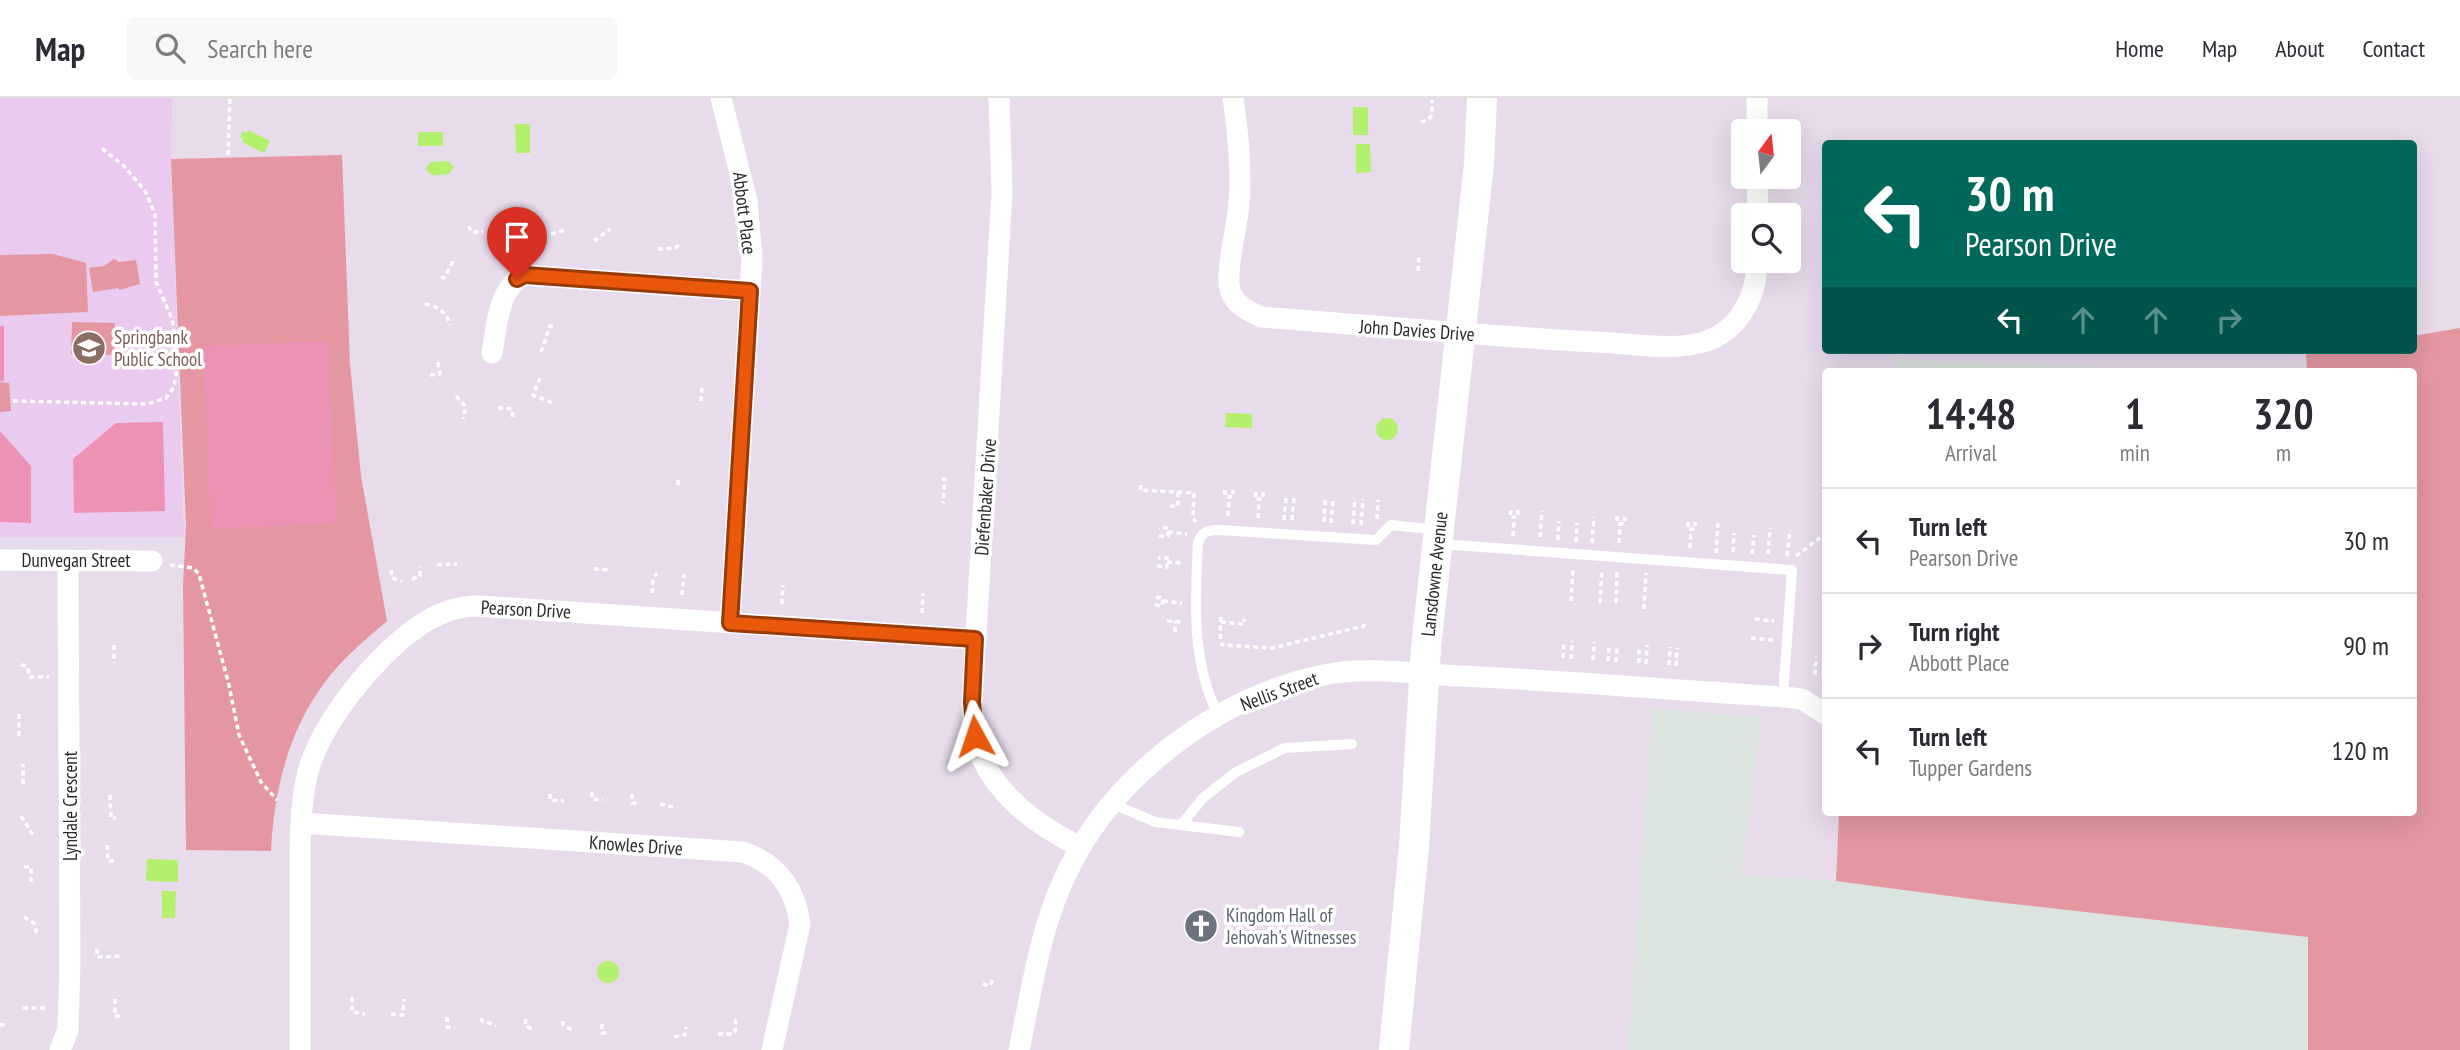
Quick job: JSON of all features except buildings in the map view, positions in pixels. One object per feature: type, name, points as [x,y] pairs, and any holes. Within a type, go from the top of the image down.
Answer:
[{"type":"main road","name":"Lansdowne Avenue","points":[[1394,1050],[1414,846],[1437,537],[1479,164],[1482,98]]},
{"type":"street","name":"Abbott Place","points":[[721,98],[747,201],[752,259],[730,623]]},
{"type":"street","name":"Diefenbaker Drive","points":[[999,98],[1002,188],[975,639],[973,727],[985,761],[1015,805],[1048,830],[1082,847]]},
{"type":"street","name":"John Davies Drive","points":[[1233,98],[1240,200],[1228,285],[1236,302],[1261,317],[1674,346],[1710,340],[1731,327],[1743,312],[1754,286],[1756,273]]},
{"type":"street","points":[[1757,98],[1757,119]]},
{"type":"street","points":[[492,353],[505,294],[517,279],[525,275],[750,291]]},
{"type":"street","name":"Dunvegan Street","points":[[0,560],[152,561]]},
{"type":"street","name":"Lyndale Crescent","points":[[60,1050],[68,1030],[70,975],[68,560]]},
{"type":"street","name":"Pearson Drive","points":[[300,1050],[301,823],[306,784],[315,752],[342,702],[381,660],[418,627],[436,616],[463,607],[480,606],[975,639]]},
{"type":"street","name":"Nellis Street","points":[[1019,1050],[1047,923],[1063,880],[1082,847],[1113,804],[1167,751],[1219,716],[1265,693],[1294,682],[1326,675],[1374,671],[1783,696],[1802,699],[1822,712]]},
{"type":"street","name":"Knowles Drive","points":[[301,823],[744,852],[757,857],[780,874],[789,886],[800,924],[772,1050]]},
{"type":"lane","points":[[1219,716],[1208,696],[1202,669],[1195,604],[1198,543],[1203,534],[1212,530],[1376,540],[1391,525],[1437,537],[1539,551],[1792,570],[1783,696]]},
{"type":"lane","points":[[1181,825],[1203,798],[1236,772],[1285,748],[1352,744]]},
{"type":"lane","points":[[1113,804],[1155,822],[1239,832]]},
{"type":"path","points":[[228,155],[230,98]]},
{"type":"path","points":[[1421,122],[1432,115],[1432,100]]},
{"type":"path","points":[[13,401],[147,404],[166,398],[174,387],[176,337],[172,319],[156,282],[155,214],[145,191],[122,165],[100,147]]},
{"type":"path","points":[[469,226],[471,232],[483,232]]},
{"type":"path","points":[[523,229],[530,229]]},
{"type":"path","points":[[594,241],[610,229]]},
{"type":"path","points":[[551,234],[565,230]]},
{"type":"path","points":[[658,249],[674,248],[681,243]]},
{"type":"path","points":[[1418,271],[1419,257]]},
{"type":"path","points":[[440,277],[444,278],[455,258]]},
{"type":"path","points":[[425,304],[433,305],[442,311],[448,317],[450,325]]},
{"type":"path","points":[[541,352],[550,326],[553,327]]},
{"type":"path","points":[[430,375],[440,373],[438,362]]},
{"type":"path","points":[[540,378],[533,395],[553,403]]},
{"type":"path","points":[[701,401],[702,387]]},
{"type":"path","points":[[456,396],[466,407],[463,419]]},
{"type":"path","points":[[498,408],[512,409],[513,420]]},
{"type":"path","points":[[943,479],[943,503]]},
{"type":"path","points":[[678,480],[678,488]]},
{"type":"path","points":[[1141,485],[1140,490],[1194,491],[1193,518],[1203,534]]},
{"type":"path","points":[[1156,485],[1156,491]]},
{"type":"path","points":[[1226,490],[1225,496],[1229,497]]},
{"type":"path","points":[[1229,497],[1233,497],[1233,490]]},
{"type":"path","points":[[1170,506],[1178,506],[1178,492]]},
{"type":"path","points":[[1256,492],[1255,499],[1259,499]]},
{"type":"path","points":[[1259,499],[1263,499],[1263,492]]},
{"type":"path","points":[[1227,531],[1229,497]]},
{"type":"path","points":[[1286,498],[1287,535]]},
{"type":"path","points":[[1287,535],[1294,498]]},
{"type":"path","points":[[1355,498],[1356,539]]},
{"type":"path","points":[[1257,533],[1259,499]]},
{"type":"path","points":[[1356,539],[1363,499]]},
{"type":"path","points":[[1325,500],[1326,537]]},
{"type":"path","points":[[1326,537],[1333,501]]},
{"type":"path","points":[[1511,510],[1510,517],[1518,517],[1518,510]]},
{"type":"path","points":[[1539,551],[1542,512]]},
{"type":"path","points":[[1616,603],[1620,524],[1617,523],[1617,516]]},
{"type":"path","points":[[1594,517],[1600,603]]},
{"type":"path","points":[[1620,524],[1624,524],[1625,517]]},
{"type":"path","points":[[1688,522],[1688,529],[1691,529],[1689,562]]},
{"type":"path","points":[[1691,529],[1695,529],[1695,522]]},
{"type":"path","points":[[1715,564],[1718,523]]},
{"type":"path","points":[[1159,528],[1168,528],[1168,536],[1159,536]]},
{"type":"path","points":[[1767,568],[1770,528]]},
{"type":"path","points":[[1790,530],[1787,556],[1795,556],[1822,536]]},
{"type":"path","points":[[1571,601],[1573,554]]},
{"type":"path","points":[[1157,566],[1167,567],[1167,558],[1158,558]]},
{"type":"path","points":[[1644,609],[1647,559]]},
{"type":"path","points":[[152,561],[192,568],[199,574],[229,685],[239,734],[261,782],[277,800]]},
{"type":"path","points":[[437,565],[457,564]]},
{"type":"path","points":[[412,579],[419,576],[420,567]]},
{"type":"path","points":[[594,569],[608,570]]},
{"type":"path","points":[[391,570],[392,578],[402,581]]},
{"type":"path","points":[[652,593],[653,579],[657,573]]},
{"type":"path","points":[[682,595],[684,574]]},
{"type":"path","points":[[782,604],[783,585]]},
{"type":"path","points":[[922,613],[923,593]]},
{"type":"path","points":[[1155,597],[1163,598],[1163,601],[1195,604]]},
{"type":"path","points":[[1155,605],[1163,606],[1163,601]]},
{"type":"path","points":[[1244,619],[1244,624],[1221,620],[1222,645],[1272,646],[1294,643],[1326,632],[1364,626],[1364,622]]},
{"type":"path","points":[[1755,619],[1788,621]]},
{"type":"path","points":[[1175,621],[1175,632]]},
{"type":"path","points":[[1356,628],[1357,622]]},
{"type":"path","points":[[1294,643],[1296,637]]},
{"type":"path","points":[[1751,638],[1787,641]]},
{"type":"path","points":[[1563,658],[1564,641]]},
{"type":"path","points":[[1570,659],[1572,641]]},
{"type":"path","points":[[1593,660],[1594,642]]},
{"type":"path","points":[[114,645],[114,663]]},
{"type":"path","points":[[1646,664],[1647,645]]},
{"type":"path","points":[[1608,661],[1609,646]]},
{"type":"path","points":[[1669,666],[1670,647]]},
{"type":"path","points":[[1616,662],[1617,648]]},
{"type":"path","points":[[1676,666],[1677,648]]},
{"type":"path","points":[[1639,649],[1639,663]]},
{"type":"path","points":[[1815,675],[1816,657]]},
{"type":"path","points":[[21,665],[27,666],[30,677],[53,677]]},
{"type":"path","points":[[19,713],[19,736]]},
{"type":"path","points":[[23,764],[23,784]]},
{"type":"path","points":[[592,792],[592,799],[603,800]]},
{"type":"path","points":[[550,794],[550,800],[564,801]]},
{"type":"path","points":[[632,794],[632,803],[640,804]]},
{"type":"path","points":[[110,795],[111,818],[116,818]]},
{"type":"path","points":[[660,804],[677,808]]},
{"type":"path","points":[[22,816],[33,835]]},
{"type":"path","points":[[107,845],[108,861],[116,861]]},
{"type":"path","points":[[24,867],[31,867],[31,885]]},
{"type":"path","points":[[24,917],[34,923],[37,935]]},
{"type":"path","points":[[97,949],[96,957],[123,956]]},
{"type":"path","points":[[983,984],[990,986],[993,979]]},
{"type":"path","points":[[352,997],[352,1012],[365,1014]]},
{"type":"path","points":[[115,999],[115,1016],[121,1016]]},
{"type":"path","points":[[391,1014],[403,1015],[404,999]]},
{"type":"path","points":[[23,1008],[55,1009]]},
{"type":"path","points":[[718,1034],[733,1034],[736,1016]]},
{"type":"path","points":[[447,1017],[447,1027],[456,1028]]},
{"type":"path","points":[[481,1018],[482,1021],[496,1024]]},
{"type":"path","points":[[526,1019],[526,1025],[533,1030]]},
{"type":"path","points":[[563,1021],[563,1025],[572,1030]]},
{"type":"path","points":[[602,1024],[601,1033],[610,1033]]},
{"type":"path","points":[[674,1037],[685,1035],[686,1027]]},
{"type":"shaded area","name":"Springbank Public School","points":[[0,98],[172,98],[171,159],[184,537],[0,537]]},
{"type":"shaded area","points":[[1353,107],[1368,107],[1368,135],[1353,135]]},
{"type":"shaded area","points":[[515,124],[530,124],[530,153],[516,153]]},
{"type":"shaded area","points":[[248,130],[270,141],[264,153],[242,142],[240,137],[243,131],[246,133]]},
{"type":"shaded area","points":[[418,132],[443,132],[443,146],[418,146]]},
{"type":"shaded area","points":[[1356,144],[1370,144],[1371,172],[1356,173]]},
{"type":"shaded area","points":[[342,155],[350,364],[361,476],[387,621],[332,674],[301,721],[285,762],[271,851],[186,850],[183,585],[186,526],[171,159]]},
{"type":"shaded area","points":[[448,161],[454,167],[449,174],[432,175],[427,171],[426,168],[431,162]]},
{"type":"shaded area","points":[[53,254],[86,263],[88,312],[0,316],[0,255]]},
{"type":"shaded area","points":[[114,259],[119,262],[136,260],[140,284],[119,290],[93,292],[89,268],[104,266]]},
{"type":"shaded area","points":[[72,322],[115,323],[114,355],[71,354]]},
{"type":"shaded area","points":[[0,326],[4,326],[4,381],[0,381]]},
{"type":"shaded area","points":[[2460,328],[2460,1050],[2308,1050],[2308,937],[1836,881],[1839,816],[2417,816],[2417,368],[2307,368],[2306,354],[2417,354],[2417,335]]},
{"type":"shaded area","points":[[328,341],[336,523],[211,529],[203,346]]},
{"type":"shaded area","points":[[1895,359],[2123,368],[1895,368]]},
{"type":"shaded area","points":[[0,382],[9,383],[11,411],[0,412]]},
{"type":"shaded area","points":[[1226,413],[1252,414],[1252,428],[1225,427]]},
{"type":"shaded area","points":[[1387,418],[1397,425],[1398,429],[1391,439],[1387,440],[1377,433],[1376,429],[1383,419]]},
{"type":"shaded area","points":[[163,422],[165,511],[74,513],[73,459],[116,423]]},
{"type":"shaded area","points":[[0,431],[31,466],[31,523],[0,522]]},
{"type":"shaded area","points":[[1652,708],[1762,717],[1741,875],[1836,881],[2308,937],[2308,1050],[1628,1050]]},
{"type":"shaded area","points":[[147,859],[178,860],[178,882],[146,881]]},
{"type":"shaded area","points":[[162,891],[176,891],[175,918],[162,918]]},
{"type":"shaded area","points":[[608,961],[616,964],[619,972],[616,980],[608,983],[600,980],[597,972],[600,964]]},
{"type":"place","name":"Springbank Public School","points":[[89,348]]},
{"type":"place","name":"Kingdom Hall of Jehovah's Witnesses","points":[[1201,926]]},
{"type":"route","points":[[517,279],[525,275],[750,291],[730,623],[975,639],[972,702],[975,736]]}]
